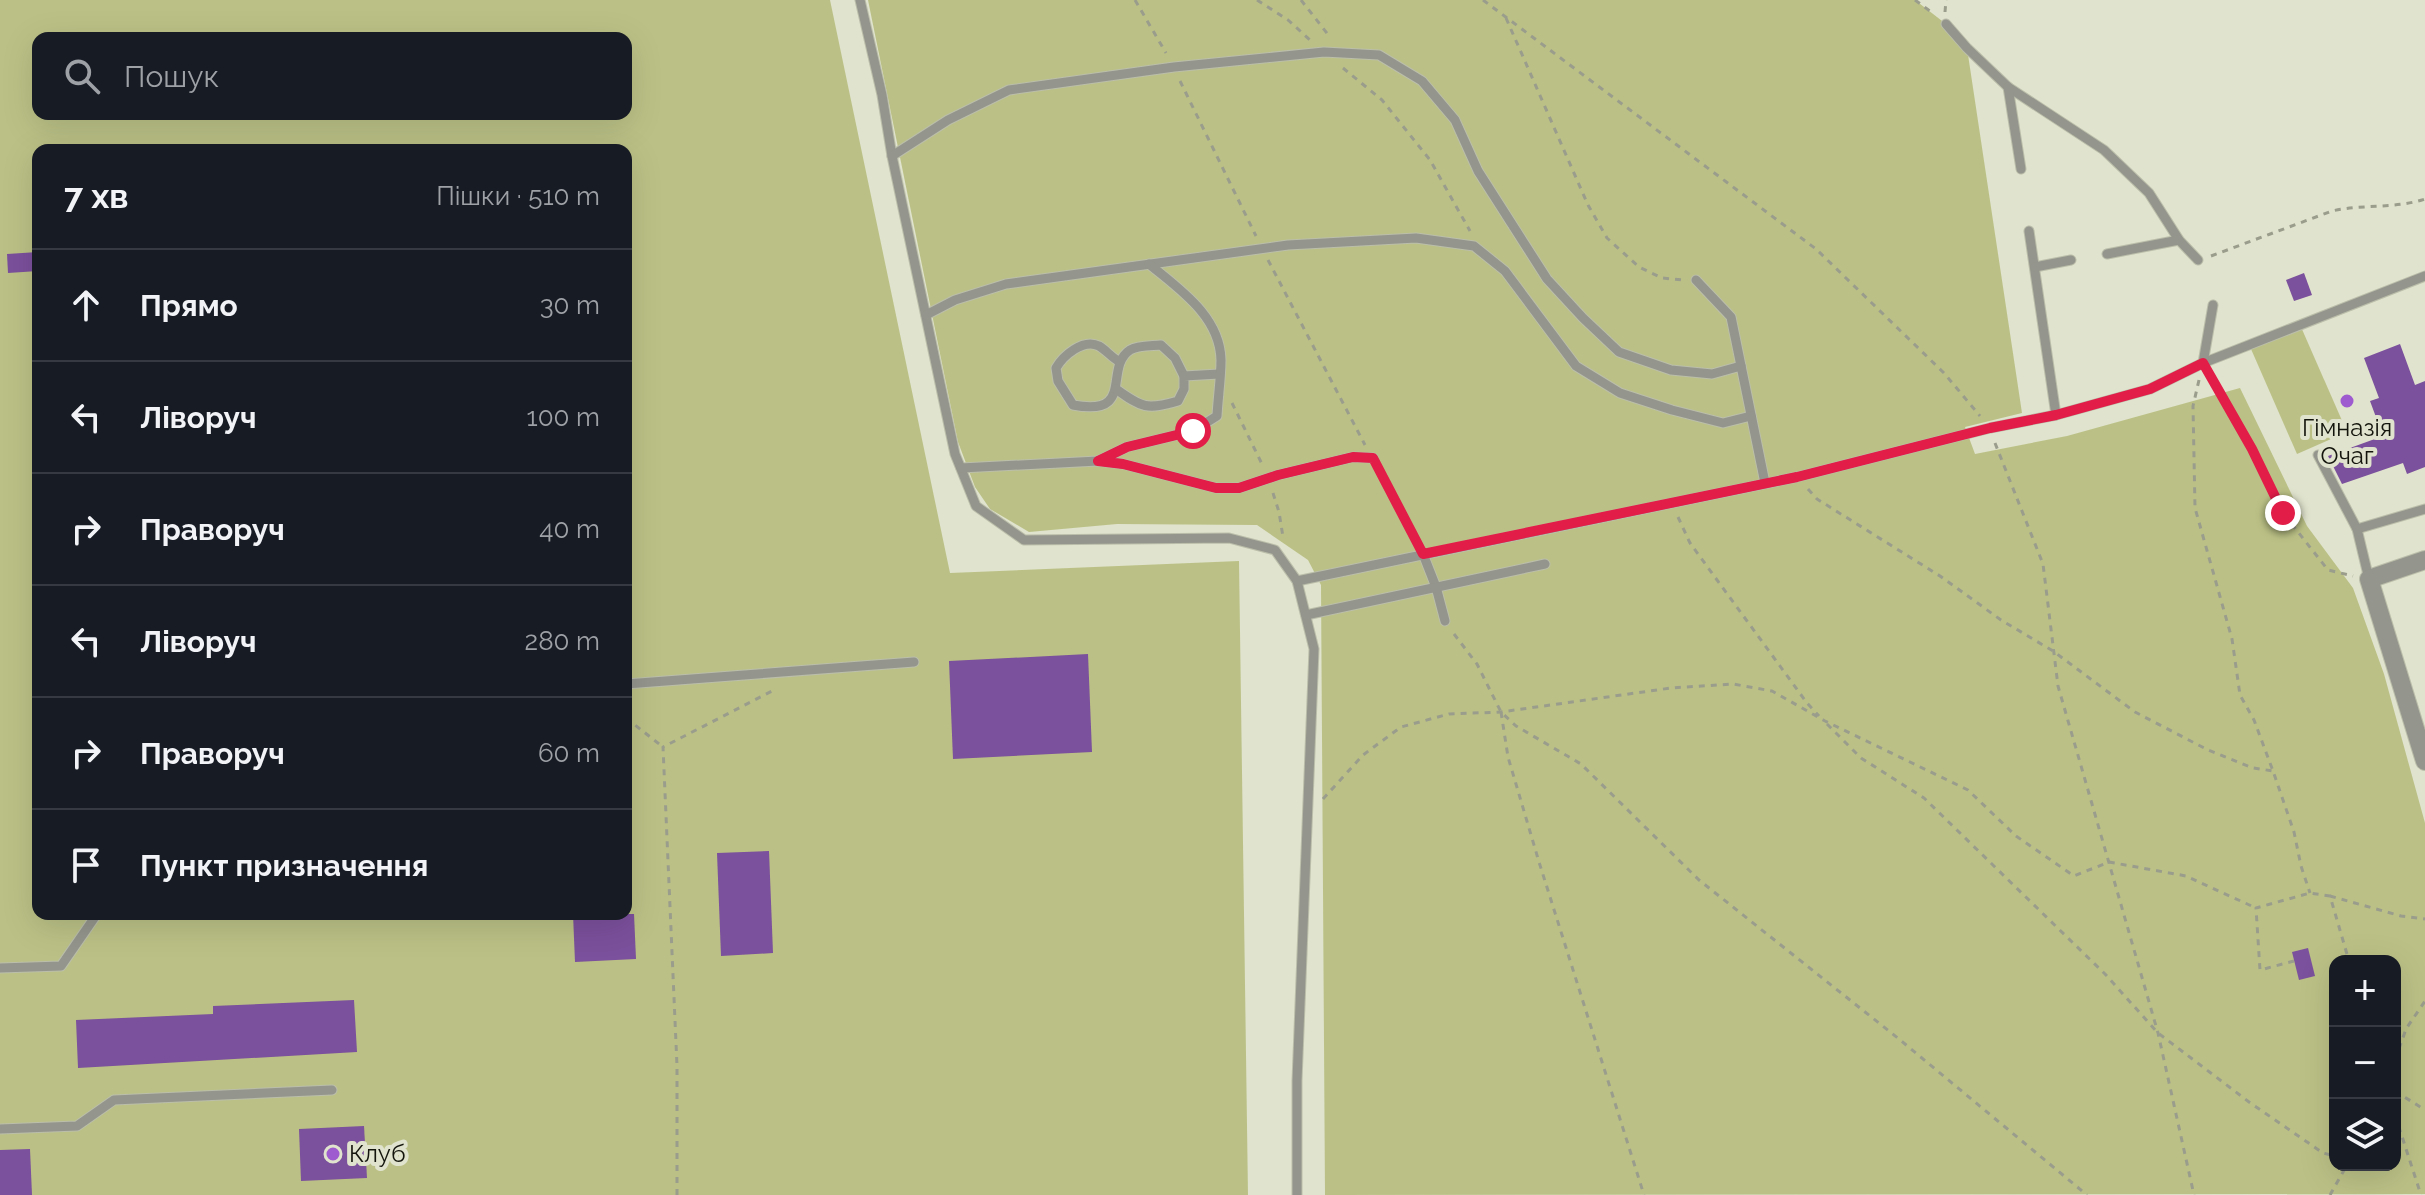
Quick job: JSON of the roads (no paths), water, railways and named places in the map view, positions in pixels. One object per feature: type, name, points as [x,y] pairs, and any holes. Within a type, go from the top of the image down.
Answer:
[{"type":"street","points":[[2425,560],[2369,579],[2425,761]]},
{"type":"lane","points":[[860,0],[955,454],[976,506],[1024,540],[1229,538],[1275,550],[1297,581],[1314,649],[1297,1081],[1297,1195]]},
{"type":"lane","points":[[1946,24],[2008,87],[2104,150],[2149,193],[2179,240],[2198,260]]},
{"type":"lane","points":[[892,156],[948,120],[1009,90],[1174,67],[1324,52],[1379,55],[1422,81],[1455,120],[1478,171],[1547,279],[1619,352],[1671,370],[1712,374],[1741,366]]},
{"type":"lane","points":[[2008,87],[2021,169]]},
{"type":"lane","points":[[2029,231],[2056,415]]},
{"type":"lane","points":[[926,315],[955,300],[1006,284],[1288,245],[1416,238],[1474,246],[1505,271],[1576,366],[1620,393],[1723,423],[1751,416]]},
{"type":"lane","points":[[2107,254],[2179,240]]},
{"type":"lane","points":[[2035,267],[2071,260]]},
{"type":"lane","points":[[1098,461],[1127,447],[1193,431],[1217,416],[1221,358],[1215,331],[1196,305],[1149,264]]},
{"type":"lane","points":[[1297,581],[1797,477],[1990,428],[2056,415],[2150,389],[2203,363],[2425,276]]},
{"type":"lane","points":[[1696,280],[1731,317],[1765,483]]},
{"type":"lane","points":[[2203,363],[2213,305]]},
{"type":"lane","points":[[1116,389],[1136,404],[1149,408],[1178,401],[1184,389],[1184,376],[1175,358],[1161,345],[1131,350],[1120,362],[1112,398],[1100,406],[1087,408],[1073,405],[1058,381],[1056,368],[1062,358],[1087,345],[1098,346],[1120,362]]},
{"type":"lane","points":[[1184,376],[1219,374]]},
{"type":"lane","points":[[2318,455],[2357,529],[2369,579]]},
{"type":"lane","points":[[961,468],[1098,461],[1123,464],[1216,488],[1239,488],[1353,457],[1373,458]]},
{"type":"lane","points":[[2357,529],[2425,509]]},
{"type":"lane","points":[[1423,554],[1445,621]]},
{"type":"lane","points":[[1306,615],[1545,564]]},
{"type":"lane","points":[[632,684],[914,662]]},
{"type":"lane","points":[[0,968],[61,966],[93,920]]},
{"type":"lane","points":[[0,1129],[77,1126],[114,1100],[332,1090]]},
{"type":"place","name":"Гімназія Очаг","points":[[2347,401]]},
{"type":"place","name":"Клуб","points":[[333,1154]]}]
